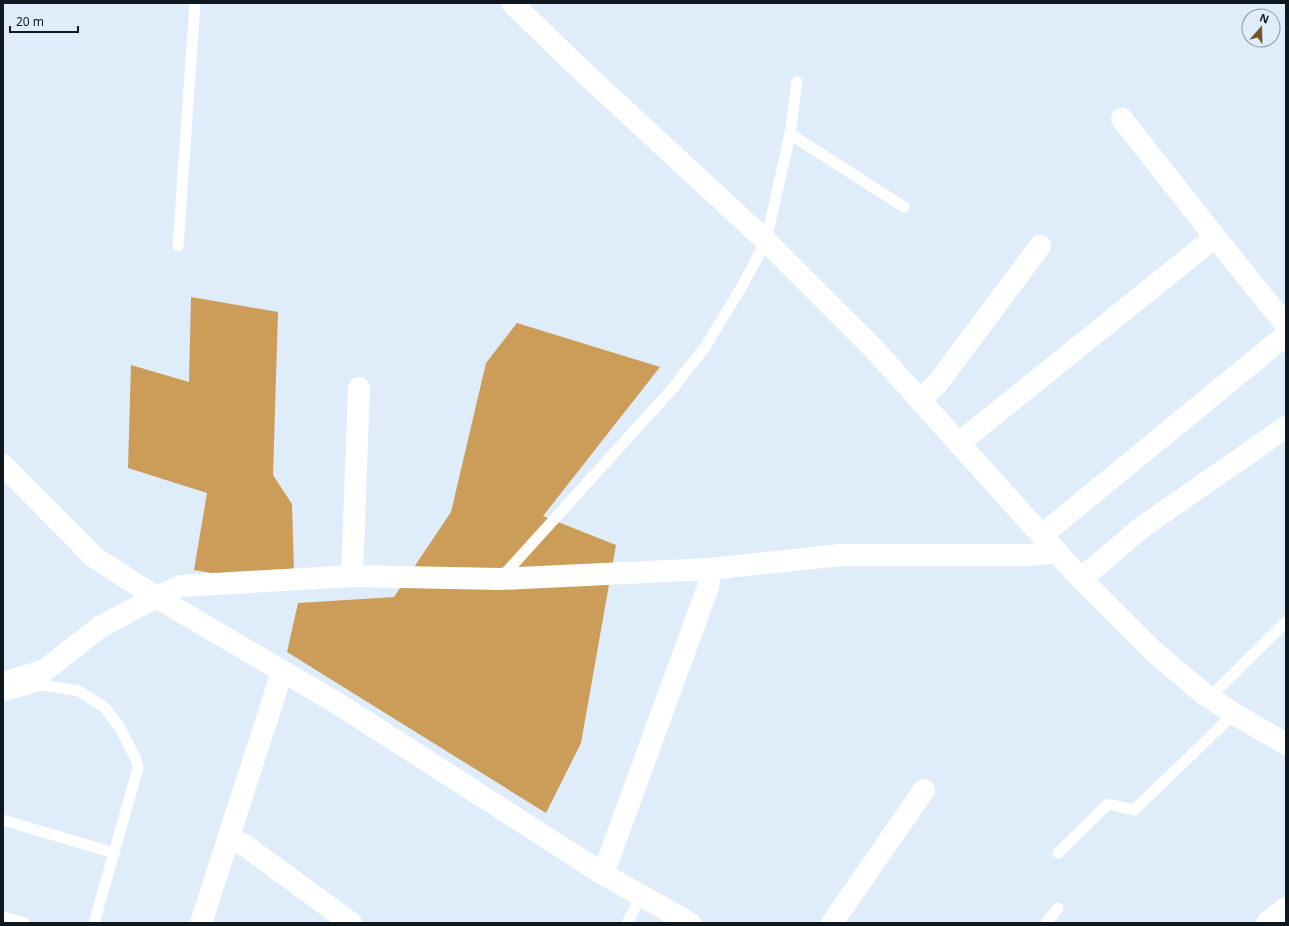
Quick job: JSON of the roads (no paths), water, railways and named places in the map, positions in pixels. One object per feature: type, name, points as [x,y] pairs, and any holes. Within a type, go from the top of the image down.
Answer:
[{"type":"street","points":[[512,3],[579,68],[766,241],[874,349],[1081,580],[1152,650],[1210,698],[1234,714],[1286,744]]},
{"type":"street","points":[[1122,119],[1286,325]]},
{"type":"street","points":[[959,443],[1215,237]]},
{"type":"street","points":[[920,400],[936,384],[1040,246]]},
{"type":"street","points":[[1042,535],[1286,335]]},
{"type":"street","points":[[352,576],[359,388]]},
{"type":"street","points":[[1081,580],[1140,528],[1286,427]]},
{"type":"street","points":[[3,467],[94,557],[156,597],[340,705],[603,874],[690,923]]},
{"type":"street","points":[[3,683],[44,670],[100,627],[156,597],[182,586],[352,576],[500,579],[710,569],[841,555],[1032,555],[1057,552]]},
{"type":"street","points":[[603,874],[708,587],[710,569]]},
{"type":"street","points":[[201,923],[282,672]]},
{"type":"street","points":[[832,923],[924,790]]},
{"type":"street","points":[[228,839],[242,844],[351,923]]},
{"type":"street","points":[[1267,923],[1286,908]]},
{"type":"lane","points":[[178,246],[195,3]]},
{"type":"lane","points":[[500,579],[673,388],[705,347],[733,301],[766,241],[790,134],[797,82]]},
{"type":"lane","points":[[790,134],[904,207]]},
{"type":"lane","points":[[1210,698],[1286,622]]},
{"type":"lane","points":[[3,696],[42,685],[79,691],[104,707],[119,726],[133,752],[138,768],[94,923]]},
{"type":"lane","points":[[1058,853],[1108,804],[1134,810],[1234,714]]},
{"type":"lane","points":[[3,820],[114,853]]},
{"type":"lane","points":[[627,923],[641,896]]},
{"type":"lane","points":[[1046,923],[1058,908]]},
{"type":"lane","points":[[3,917],[24,923]]}]
